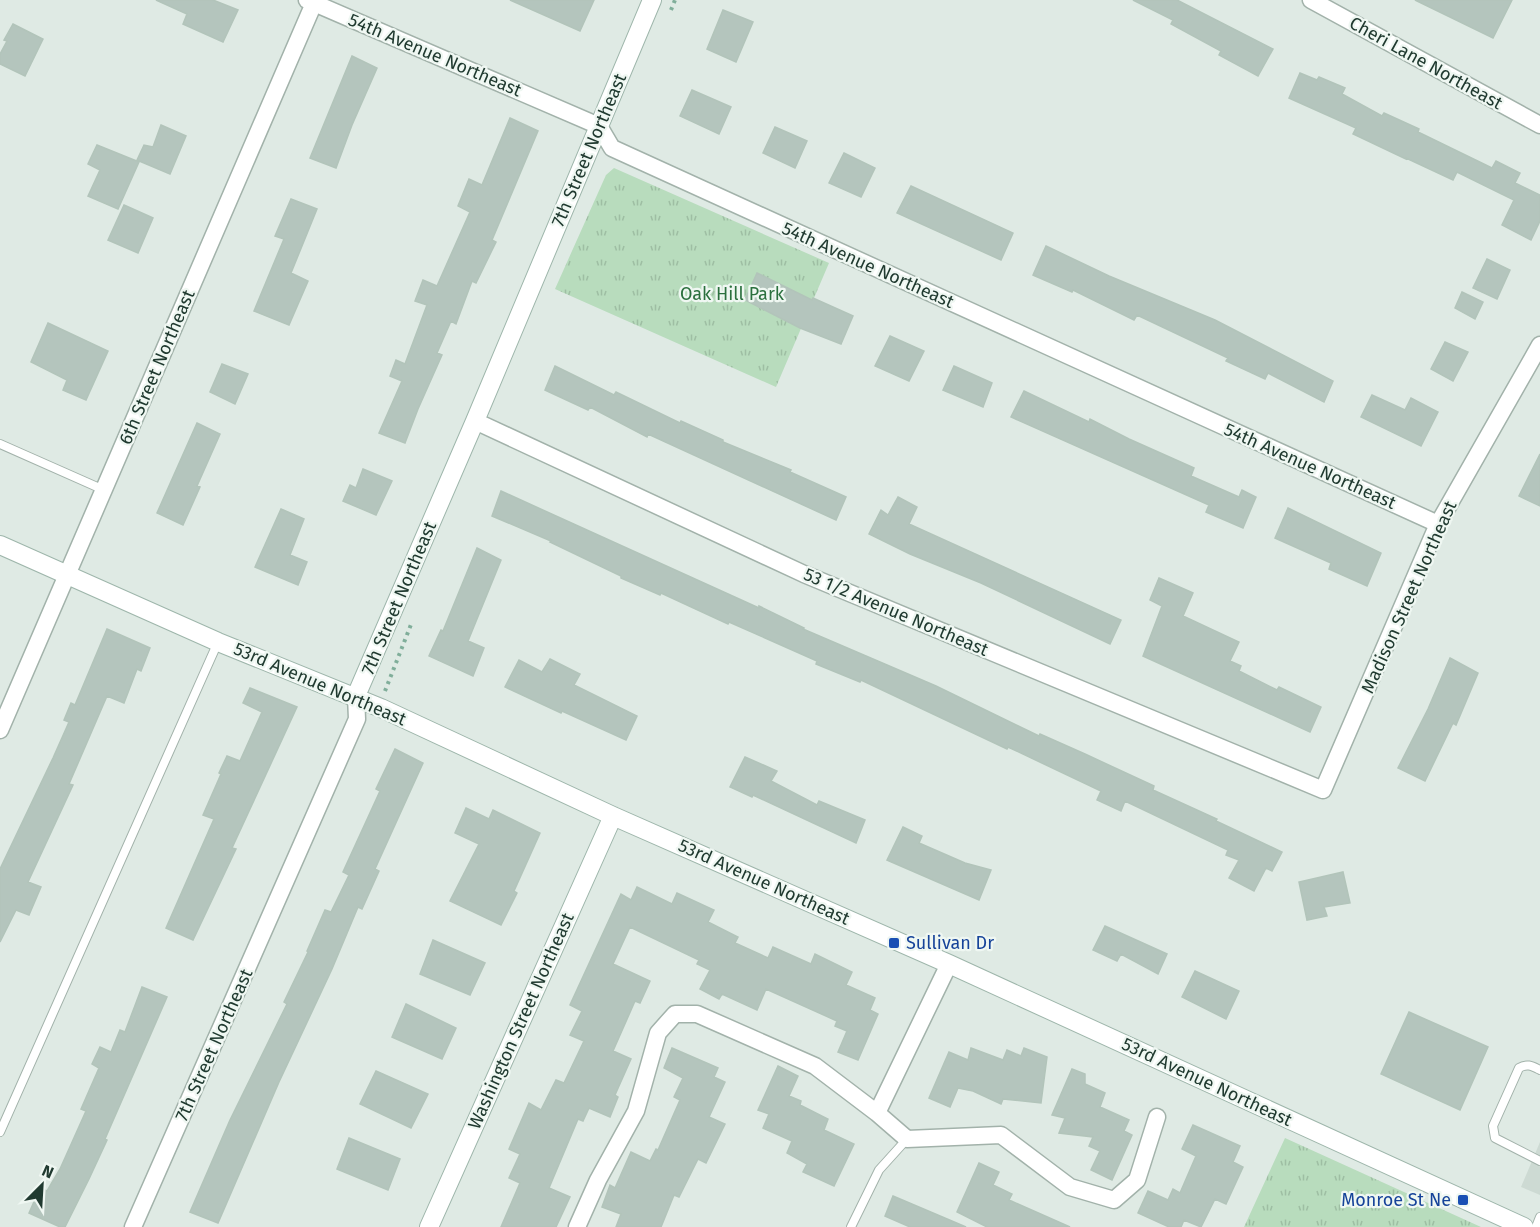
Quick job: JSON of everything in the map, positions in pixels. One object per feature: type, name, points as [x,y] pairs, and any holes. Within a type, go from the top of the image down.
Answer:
[{"type":"street","name":"7th Street Northeast","points":[[134,1227],[357,719],[356,696],[475,421],[652,0]]},
{"type":"street","name":"Cheri Lane Northeast","points":[[1311,0],[1540,125]]},
{"type":"street","name":"54th Avenue Northeast","points":[[310,2],[599,126],[612,148],[1438,524]]},
{"type":"street","name":"6th Street Northeast","points":[[0,730],[68,575],[310,2]]},
{"type":"street","name":"Madison Street Northeast","points":[[1323,790],[1438,524],[1540,345]]},
{"type":"street","name":"53 1/2 Avenue Northeast","points":[[475,421],[804,574],[1323,790]]},
{"type":"street","name":"53rd Avenue Northeast","points":[[0,545],[218,642],[356,696],[613,816],[949,964],[1524,1227]]},
{"type":"street","name":"Washington Street Northeast","points":[[429,1227],[613,816]]},
{"type":"street","points":[[877,1113],[949,964]]},
{"type":"street","points":[[578,1227],[598,1180],[636,1111],[658,1033],[675,1014],[697,1014],[815,1066],[908,1139],[1001,1135],[1070,1187],[1114,1200],[1137,1180],[1157,1117]]},
{"type":"lane","points":[[0,444],[104,490]]},
{"type":"lane","points":[[0,1132],[218,642]]},
{"type":"lane","points":[[1540,1070],[1530,1065],[1519,1068],[1493,1126],[1495,1138],[1540,1161]]},
{"type":"lane","points":[[851,1227],[879,1170],[908,1139]]},
{"type":"lane","points":[[1536,1227],[1540,1217]]},
{"type":"shaded area","points":[[1540,1142],[1540,1195],[1521,1187]]},
{"type":"green space","name":"Oak Hill Park","points":[[614,168],[829,263],[776,387],[555,289],[606,175]]},
{"type":"green space","points":[[1285,1138],[1307,1148],[1481,1227],[1244,1227]]},
{"type":"building","points":[[156,0],[213,0],[238,10],[223,42],[183,24],[187,14]]},
{"type":"building","points":[[510,0],[594,0],[580,31]]},
{"type":"building","points":[[1133,0],[1177,0],[1273,49],[1258,76],[1219,55],[1221,51],[1171,24],[1173,20]]},
{"type":"building","points":[[1415,0],[1512,0],[1493,38]]},
{"type":"building","points":[[723,10],[753,22],[736,62],[707,49]]},
{"type":"building","points":[[13,24],[43,39],[25,76],[0,64],[0,54],[7,41],[4,40]]},
{"type":"building","points":[[352,56],[377,68],[336,168],[310,158]]},
{"type":"building","points":[[1300,73],[1317,80],[1319,77],[1345,88],[1342,94],[1382,116],[1384,113],[1419,129],[1418,132],[1492,168],[1496,161],[1520,173],[1515,183],[1540,195],[1540,221],[1531,240],[1502,225],[1514,200],[1457,172],[1453,180],[1406,159],[1353,134],[1356,128],[1289,98]]},
{"type":"building","points":[[692,90],[731,107],[719,134],[680,116]]},
{"type":"building","points":[[510,118],[538,131],[492,240],[496,242],[476,283],[472,281],[456,324],[451,321],[437,353],[442,355],[405,443],[379,433],[402,381],[390,376],[396,360],[405,364],[427,305],[415,301],[423,280],[437,286],[470,212],[458,206],[469,179],[482,185]]},
{"type":"building","points":[[161,125],[186,136],[170,174],[137,160],[144,145],[153,147]]},
{"type":"building","points":[[775,127],[807,141],[795,168],[763,153]]},
{"type":"building","points":[[97,145],[139,162],[118,209],[88,196],[100,170],[88,164]]},
{"type":"building","points":[[844,153],[875,168],[861,197],[829,183]]},
{"type":"building","points":[[911,186],[1013,233],[1001,260],[897,213]]},
{"type":"building","points":[[291,199],[317,209],[291,273],[308,281],[289,325],[254,311],[284,239],[275,236]]},
{"type":"building","points":[[124,205],[153,218],[138,253],[108,240]]},
{"type":"building","points":[[1046,246],[1109,276],[1215,320],[1333,381],[1324,402],[1268,373],[1265,379],[1226,361],[1228,358],[1137,315],[1134,320],[1073,290],[1072,292],[1033,275]]},
{"type":"building","points":[[1487,259],[1510,270],[1497,299],[1473,288]]},
{"type":"building","points":[[757,273],[812,300],[813,298],[853,316],[841,344],[800,328],[745,300]]},
{"type":"building","points":[[1462,292],[1483,302],[1475,319],[1455,308]]},
{"type":"building","points":[[48,323],[108,351],[86,400],[63,390],[67,380],[31,362]]},
{"type":"building","points":[[890,336],[924,351],[909,381],[875,366]]},
{"type":"building","points":[[1445,342],[1468,352],[1453,381],[1431,369]]},
{"type":"building","points":[[222,364],[248,374],[235,404],[210,392]]},
{"type":"building","points":[[555,366],[614,395],[616,392],[846,497],[836,520],[648,434],[647,437],[590,407],[588,410],[545,390]]},
{"type":"building","points":[[954,366],[992,383],[983,407],[943,390]]},
{"type":"building","points":[[1024,391],[1194,468],[1191,476],[1239,497],[1242,490],[1256,497],[1243,528],[1206,512],[1209,505],[1011,417]]},
{"type":"building","points":[[1372,395],[1405,410],[1411,398],[1438,412],[1421,446],[1361,417]]},
{"type":"building","points":[[197,423],[220,434],[183,525],[157,513]]},
{"type":"building","points":[[1540,454],[1540,506],[1519,496]]},
{"type":"building","points":[[363,469],[392,481],[376,515],[343,501],[350,485],[356,488]]},
{"type":"building","points":[[501,491],[759,608],[759,606],[803,629],[936,686],[1039,736],[1040,734],[1085,754],[1154,786],[1153,790],[1282,852],[1272,871],[1266,868],[1254,891],[1229,878],[1239,860],[1226,855],[1228,850],[1125,801],[1121,811],[1097,800],[1101,791],[1008,747],[1007,749],[861,680],[860,682],[816,664],[817,661],[729,622],[728,624],[661,593],[660,595],[621,578],[551,541],[492,516]]},
{"type":"building","points":[[898,497],[917,507],[909,524],[1121,620],[1110,644],[981,583],[910,554],[869,534],[881,510],[888,515]]},
{"type":"building","points":[[1288,508],[1381,553],[1367,586],[1329,569],[1331,563],[1275,538]]},
{"type":"building","points":[[281,509],[304,519],[290,555],[307,562],[298,585],[255,567]]},
{"type":"building","points":[[477,548],[501,560],[468,641],[484,648],[473,676],[429,656],[441,630],[443,631]]},
{"type":"building","points":[[1159,578],[1193,593],[1183,616],[1239,642],[1230,661],[1241,666],[1239,671],[1277,690],[1279,687],[1321,707],[1310,732],[1143,656],[1162,606],[1150,600]]},
{"type":"building","points":[[107,629],[150,648],[141,671],[137,669],[124,703],[107,696],[69,784],[73,785],[28,882],[41,887],[29,915],[16,910],[0,942],[0,869],[53,758],[69,722],[64,720],[71,703],[75,705]]},
{"type":"building","points":[[1450,658],[1478,673],[1456,725],[1453,723],[1425,781],[1398,768],[1428,709]]},
{"type":"building","points":[[550,659],[580,674],[574,685],[637,716],[626,740],[505,687],[519,660],[542,672]]},
{"type":"building","points":[[250,688],[297,707],[232,848],[236,849],[193,940],[166,928],[214,819],[203,815],[221,774],[219,773],[227,756],[240,761],[262,712],[243,703]]},
{"type":"building","points":[[395,749],[423,763],[375,869],[379,871],[362,909],[358,907],[218,1223],[190,1212],[230,1120],[287,1004],[284,1002],[325,910],[331,912],[349,875],[343,872],[380,791],[376,789]]},
{"type":"building","points":[[745,757],[777,771],[771,781],[817,805],[819,801],[865,820],[856,843],[753,795],[752,797],[730,787]]},
{"type":"building","points":[[466,808],[489,819],[493,810],[540,833],[514,891],[517,893],[501,925],[450,901],[479,844],[455,833]]},
{"type":"building","points":[[903,827],[922,836],[919,843],[965,863],[991,870],[979,900],[887,860]]},
{"type":"building","points":[[1343,872],[1350,903],[1324,907],[1327,916],[1307,920],[1299,882]]},
{"type":"building","points":[[637,887],[672,904],[677,893],[714,910],[708,922],[738,937],[735,943],[768,958],[773,947],[811,964],[815,954],[852,972],[846,985],[875,998],[870,1010],[878,1014],[858,1060],[838,1052],[847,1031],[835,1026],[837,1021],[766,989],[757,1010],[722,994],[719,999],[700,989],[710,970],[697,964],[699,960],[630,927],[613,964],[650,981],[640,1003],[635,1001],[613,1051],[631,1059],[615,1095],[618,1097],[610,1117],[589,1108],[583,1121],[578,1119],[549,1188],[570,1197],[556,1227],[501,1227],[520,1183],[509,1178],[520,1154],[509,1149],[529,1103],[541,1110],[556,1080],[564,1083],[584,1041],[570,1035],[582,1011],[570,1005],[621,894],[631,900]]},
{"type":"building","points":[[1105,926],[1167,954],[1158,974],[1121,954],[1117,961],[1093,950]]},
{"type":"building","points":[[433,940],[485,963],[470,995],[420,974]]},
{"type":"building","points":[[1195,971],[1239,991],[1226,1019],[1182,997]]},
{"type":"building","points":[[142,987],[167,997],[89,1179],[65,1227],[60,1227],[29,1213],[40,1188],[47,1191],[60,1169],[86,1111],[81,1109],[99,1068],[92,1064],[100,1047],[111,1052],[120,1030],[125,1032]]},
{"type":"building","points":[[406,1004],[456,1028],[442,1059],[392,1037]]},
{"type":"building","points":[[1409,1012],[1488,1047],[1460,1110],[1381,1074]]},
{"type":"building","points":[[672,1048],[718,1068],[714,1077],[725,1082],[709,1117],[725,1124],[706,1163],[698,1159],[679,1197],[674,1195],[661,1227],[616,1227],[621,1214],[602,1207],[610,1185],[615,1188],[631,1152],[650,1161],[656,1149],[658,1150],[680,1100],[674,1097],[683,1078],[664,1068]]},
{"type":"building","points":[[971,1048],[1003,1060],[1007,1050],[1021,1056],[1024,1048],[1047,1057],[1041,1103],[1003,1099],[1001,1104],[973,1091],[958,1088],[950,1107],[929,1098],[949,1052],[968,1060]]},
{"type":"building","points":[[778,1066],[798,1076],[789,1096],[801,1101],[800,1105],[828,1119],[824,1130],[854,1144],[834,1186],[803,1172],[807,1164],[787,1153],[792,1141],[763,1128],[769,1114],[758,1110]]},
{"type":"building","points":[[1072,1069],[1085,1074],[1085,1084],[1105,1093],[1100,1107],[1129,1120],[1124,1131],[1132,1135],[1112,1180],[1091,1170],[1100,1151],[1089,1146],[1093,1137],[1059,1133],[1065,1118],[1052,1115]]},
{"type":"building","points":[[376,1071],[428,1094],[411,1128],[360,1104]]},
{"type":"building","points":[[1193,1125],[1240,1146],[1233,1162],[1243,1167],[1226,1204],[1215,1199],[1201,1227],[1184,1220],[1181,1227],[1169,1227],[1138,1213],[1148,1191],[1168,1200],[1173,1189],[1180,1193],[1196,1156],[1182,1149]]},
{"type":"building","points":[[349,1138],[400,1159],[388,1190],[337,1169]]},
{"type":"building","points":[[979,1163],[999,1172],[993,1185],[1012,1194],[1009,1200],[1070,1227],[987,1227],[957,1212]]},
{"type":"building","points":[[893,1196],[966,1227],[910,1227],[885,1216]]},
{"type":"place","name":"Sullivan Dr","points":[[894,943]]},
{"type":"place","name":"Monroe St Ne","points":[[1463,1200]]}]
